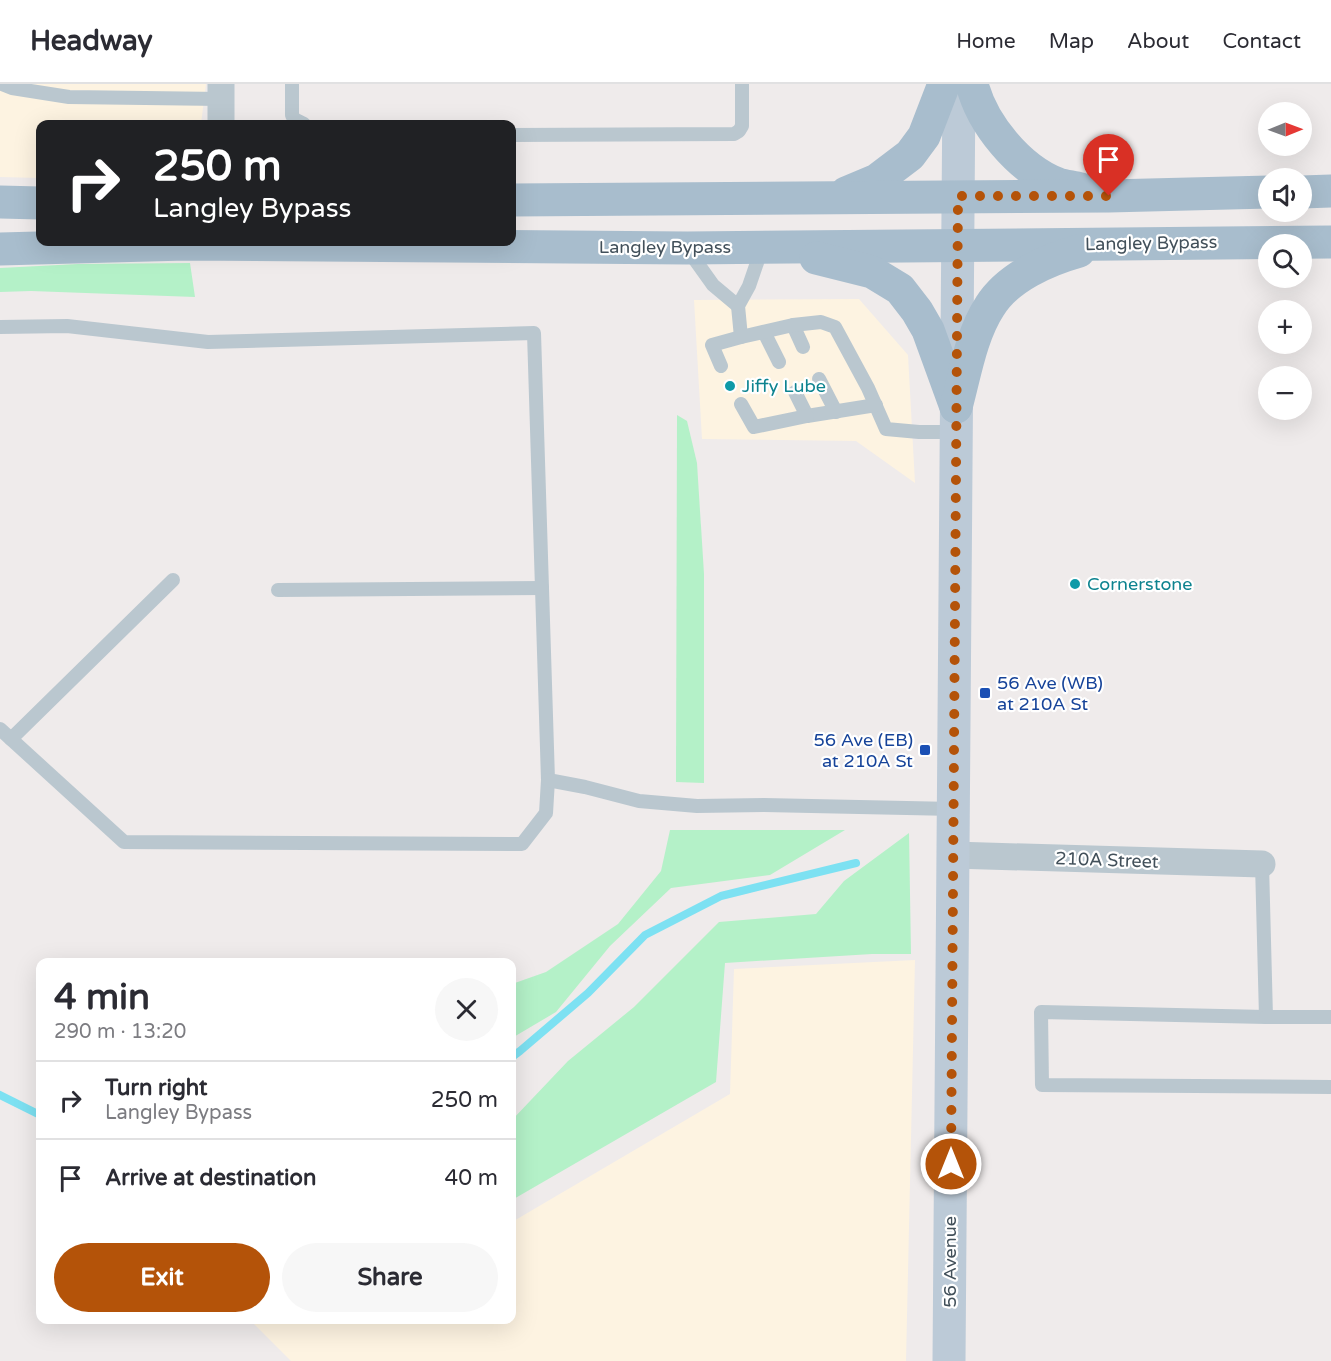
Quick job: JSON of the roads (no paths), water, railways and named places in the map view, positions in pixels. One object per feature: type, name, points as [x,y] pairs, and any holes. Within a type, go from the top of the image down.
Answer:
[{"type":"main road","points":[[837,197],[877,180],[910,155],[924,136],[944,84]]},
{"type":"main road","name":"56 Avenue","points":[[950,1361],[959,84]]},
{"type":"main road","points":[[972,84],[985,118],[1009,149],[1034,171],[1058,184],[1109,196]]},
{"type":"main road","points":[[1312,192],[1331,191]]},
{"type":"main road","points":[[516,200],[1109,196],[1258,192]]},
{"type":"main road","points":[[0,202],[36,203]]},
{"type":"main road","name":"Langley Bypass","points":[[436,246],[687,248],[1331,242]]},
{"type":"main road","points":[[956,420],[976,335],[990,306],[1009,285],[1035,269],[1065,255],[1107,244]]},
{"type":"main road","name":"Langley Bypass","points":[[0,249],[112,246]]},
{"type":"main road","points":[[764,247],[872,272],[900,289],[928,330],[956,420]]},
{"type":"street","name":"210A Street","points":[[953,855],[1262,864]]},
{"type":"lane","points":[[2,84],[12,88],[69,97],[221,102]]},
{"type":"lane","points":[[292,84],[292,115],[296,120]]},
{"type":"lane","points":[[516,135],[734,134],[742,126],[742,84]]},
{"type":"lane","points":[[741,337],[738,306],[749,286],[764,247]]},
{"type":"lane","points":[[687,248],[713,285],[738,306]]},
{"type":"lane","points":[[721,366],[712,345],[793,325],[822,322],[835,327],[868,388],[886,429],[956,420]]},
{"type":"lane","points":[[793,325],[803,347]]},
{"type":"lane","points":[[0,327],[67,326],[208,342],[534,333],[548,780],[546,813],[522,844],[124,842],[0,729]]},
{"type":"lane","points":[[764,332],[779,362]]},
{"type":"lane","points":[[819,379],[836,412]]},
{"type":"lane","points":[[795,392],[807,417]]},
{"type":"lane","points":[[741,405],[754,427],[876,405]]},
{"type":"lane","points":[[11,739],[173,580]]},
{"type":"lane","points":[[278,590],[542,588]]},
{"type":"lane","points":[[548,780],[639,801],[697,806],[954,809]]},
{"type":"lane","points":[[1262,864],[1266,1017]]},
{"type":"lane","points":[[1331,1017],[1041,1012],[1042,1085],[1331,1086]]},
{"type":"waterway","points":[[516,1054],[588,993],[645,935],[721,896],[856,863]]},
{"type":"waterway","points":[[0,1095],[36,1113]]},
{"type":"place","name":"Jiffy Lube","points":[[730,386]]},
{"type":"place","name":"Cornerstone","points":[[1075,584]]},
{"type":"place","name":"56 Ave (WB) at 210A St","points":[[985,693]]},
{"type":"place","name":"56 Ave (EB) at 210A St","points":[[925,750]]}]
